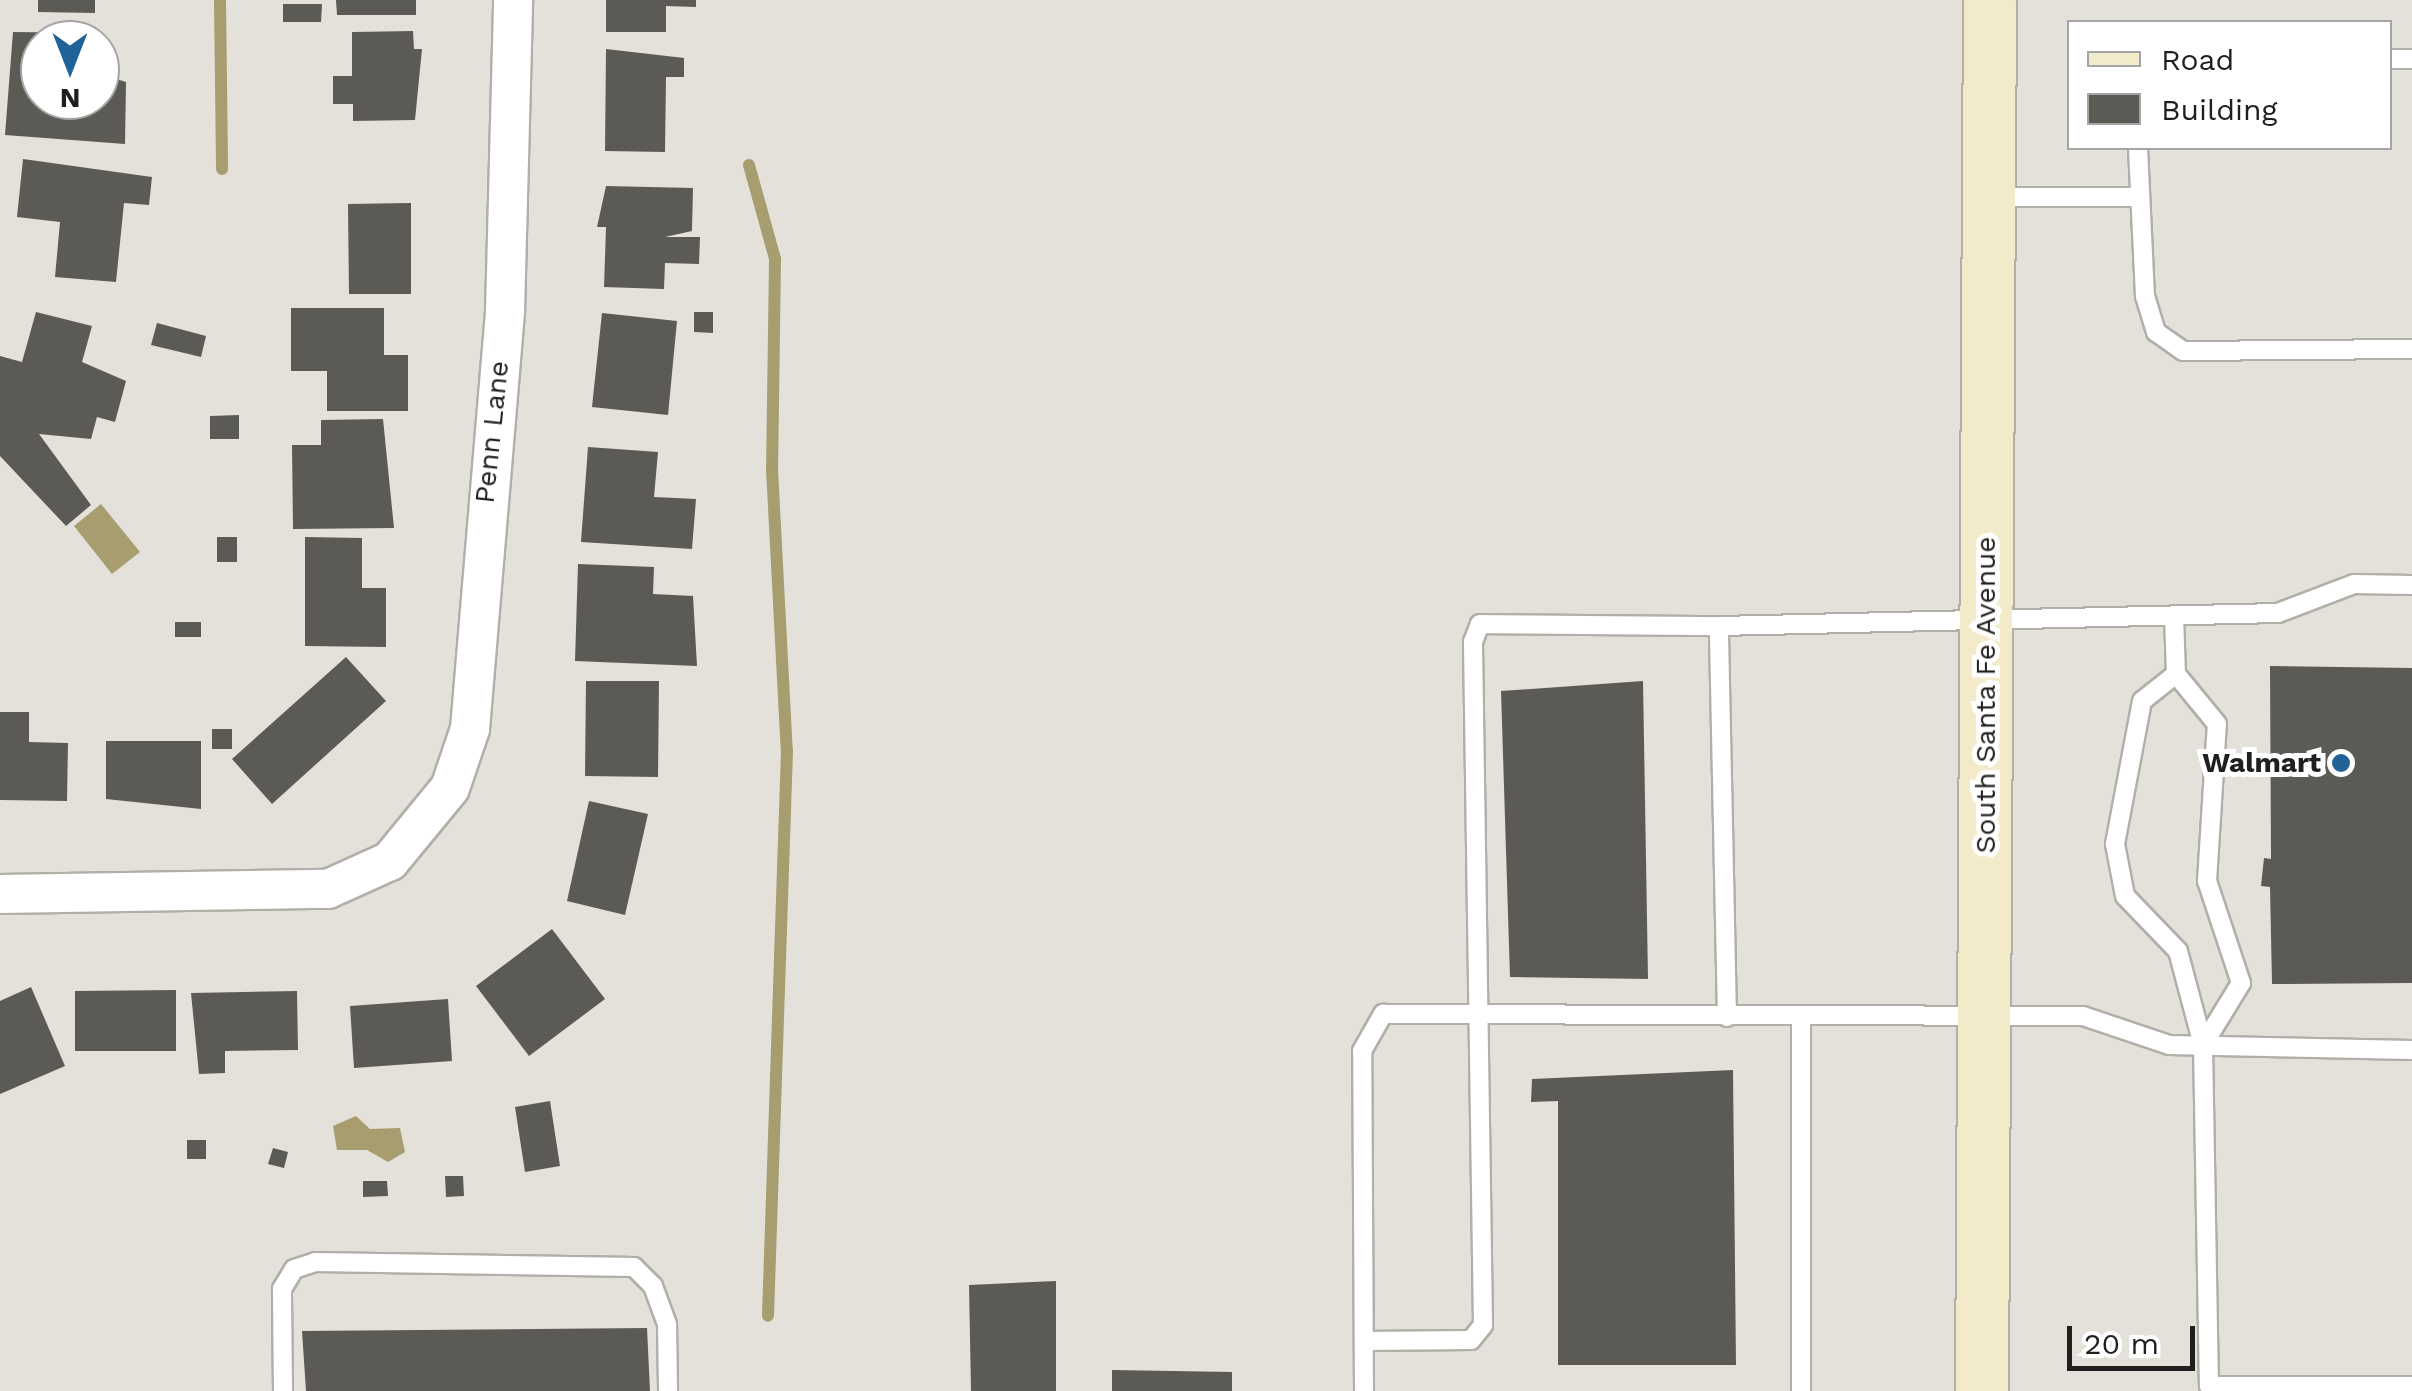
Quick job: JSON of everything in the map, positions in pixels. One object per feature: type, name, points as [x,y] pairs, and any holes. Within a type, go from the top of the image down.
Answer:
[{"type":"main road","name":"South Santa Fe Avenue","points":[[1982,1391],[1990,0]]},
{"type":"street","name":"Penn Lane","points":[[0,894],[276,896],[359,878],[407,846],[450,788],[470,729],[511,213],[514,0]]},
{"type":"lane","points":[[2138,150],[2145,296],[2156,332],[2183,351],[2412,348]]},
{"type":"lane","points":[[1988,197],[2138,197]]},
{"type":"lane","points":[[1364,1341],[1471,1340],[1483,1325],[1473,642],[1480,624],[1719,626],[2278,613],[2354,584],[2412,585]]},
{"type":"lane","points":[[2174,615],[2176,674],[2217,724],[2207,881],[2241,983],[2203,1045]]},
{"type":"lane","points":[[1719,626],[1727,1017]]},
{"type":"lane","points":[[2176,674],[2142,701],[2116,844],[2126,896],[2178,951],[2203,1045],[2208,1388],[2412,1386]]},
{"type":"lane","points":[[1364,1391],[1367,1032],[1383,1014],[1984,1020],[2083,1016],[2169,1045],[2412,1050]]},
{"type":"lane","points":[[1800,1018],[1801,1391]]},
{"type":"lane","points":[[283,1391],[282,1288],[294,1269],[315,1262],[634,1267],[653,1286],[667,1324],[668,1391]]},
{"type":"shaded area","points":[[101,504],[140,552],[112,574],[74,526]]},
{"type":"shaded area","points":[[356,1116],[370,1129],[400,1128],[405,1152],[388,1162],[367,1150],[337,1150],[333,1126]]},
{"type":"building","points":[[38,0],[95,0],[95,13],[38,12]]},
{"type":"building","points":[[336,0],[416,0],[416,15],[337,15]]},
{"type":"building","points":[[606,0],[696,0],[696,7],[666,6],[666,32],[606,32]]},
{"type":"building","points":[[283,4],[322,4],[321,22],[283,22]]},
{"type":"building","points":[[413,31],[414,49],[422,49],[415,120],[353,121],[353,104],[333,104],[333,76],[352,76],[352,32]]},
{"type":"building","points":[[13,32],[20,32],[20,120],[120,120],[120,80],[126,82],[125,144],[5,135]]},
{"type":"building","points":[[606,49],[684,58],[684,77],[666,77],[665,152],[605,151]]},
{"type":"building","points":[[23,159],[152,177],[149,205],[124,203],[116,282],[55,277],[60,222],[17,217]]},
{"type":"building","points":[[606,186],[693,188],[692,231],[665,237],[700,237],[699,264],[665,263],[664,289],[604,287],[606,227],[597,227]]},
{"type":"building","points":[[411,203],[411,294],[349,294],[348,204]]},
{"type":"building","points":[[291,308],[384,308],[384,355],[408,355],[408,411],[327,411],[327,371],[291,371]]},
{"type":"building","points":[[36,312],[92,326],[82,362],[126,381],[115,422],[97,417],[91,439],[39,434],[91,505],[66,526],[0,456],[0,356],[22,362]]},
{"type":"building","points":[[694,312],[713,312],[713,333],[694,332]]},
{"type":"building","points":[[602,313],[677,321],[668,415],[592,407]]},
{"type":"building","points":[[157,323],[206,336],[201,357],[151,345]]},
{"type":"building","points":[[239,415],[239,439],[210,439],[210,416]]},
{"type":"building","points":[[383,419],[394,528],[293,529],[292,445],[321,445],[321,420]]},
{"type":"building","points":[[588,447],[658,452],[654,497],[696,499],[692,549],[581,542]]},
{"type":"building","points":[[217,537],[237,537],[237,562],[217,562]]},
{"type":"building","points":[[305,537],[362,538],[362,588],[386,588],[386,647],[305,646]]},
{"type":"building","points":[[578,564],[654,567],[653,594],[693,596],[697,666],[575,661]]},
{"type":"building","points":[[175,622],[201,622],[201,637],[175,637]]},
{"type":"building","points":[[346,657],[386,701],[272,804],[232,759]]},
{"type":"building","name":"Walmart","points":[[2270,666],[2412,668],[2412,983],[2272,984],[2270,887],[2261,886],[2264,858],[2271,859]]},
{"type":"building","points":[[586,681],[659,681],[658,777],[585,776]]},
{"type":"building","points":[[1643,681],[1648,979],[1510,977],[1501,691]]},
{"type":"building","points":[[0,712],[29,712],[29,742],[68,743],[67,801],[0,800]]},
{"type":"building","points":[[212,729],[232,729],[232,749],[212,749]]},
{"type":"building","points":[[106,741],[201,741],[201,809],[106,799]]},
{"type":"building","points":[[589,801],[648,814],[625,915],[567,901]]},
{"type":"building","points":[[552,929],[605,999],[529,1056],[476,986]]},
{"type":"building","points":[[31,987],[65,1066],[0,1094],[0,1001]]},
{"type":"building","points":[[176,990],[176,1051],[75,1051],[75,991]]},
{"type":"building","points":[[297,991],[298,1050],[225,1051],[225,1073],[199,1074],[191,993]]},
{"type":"building","points":[[448,999],[452,1061],[354,1068],[350,1006]]},
{"type":"building","points":[[1733,1070],[1736,1365],[1558,1365],[1558,1101],[1531,1102],[1532,1079]]},
{"type":"building","points":[[550,1101],[560,1166],[525,1172],[515,1107]]},
{"type":"building","points":[[187,1140],[206,1140],[206,1159],[187,1159]]},
{"type":"building","points":[[273,1148],[288,1152],[284,1168],[268,1164]]},
{"type":"building","points":[[445,1176],[463,1176],[464,1196],[446,1197]]},
{"type":"building","points":[[363,1181],[387,1181],[388,1196],[363,1197]]},
{"type":"building","points":[[1056,1281],[1056,1391],[971,1391],[969,1285]]},
{"type":"building","points":[[647,1328],[650,1391],[306,1391],[302,1331]]},
{"type":"building","points":[[1112,1370],[1232,1372],[1232,1391],[1112,1391]]},
{"type":"waterway","points":[[220,0],[222,169]]},
{"type":"waterway","points":[[749,165],[775,259],[772,469],[787,751],[768,1316]]},
{"type":"place","name":"Walmart","points":[[2341,763]]}]
